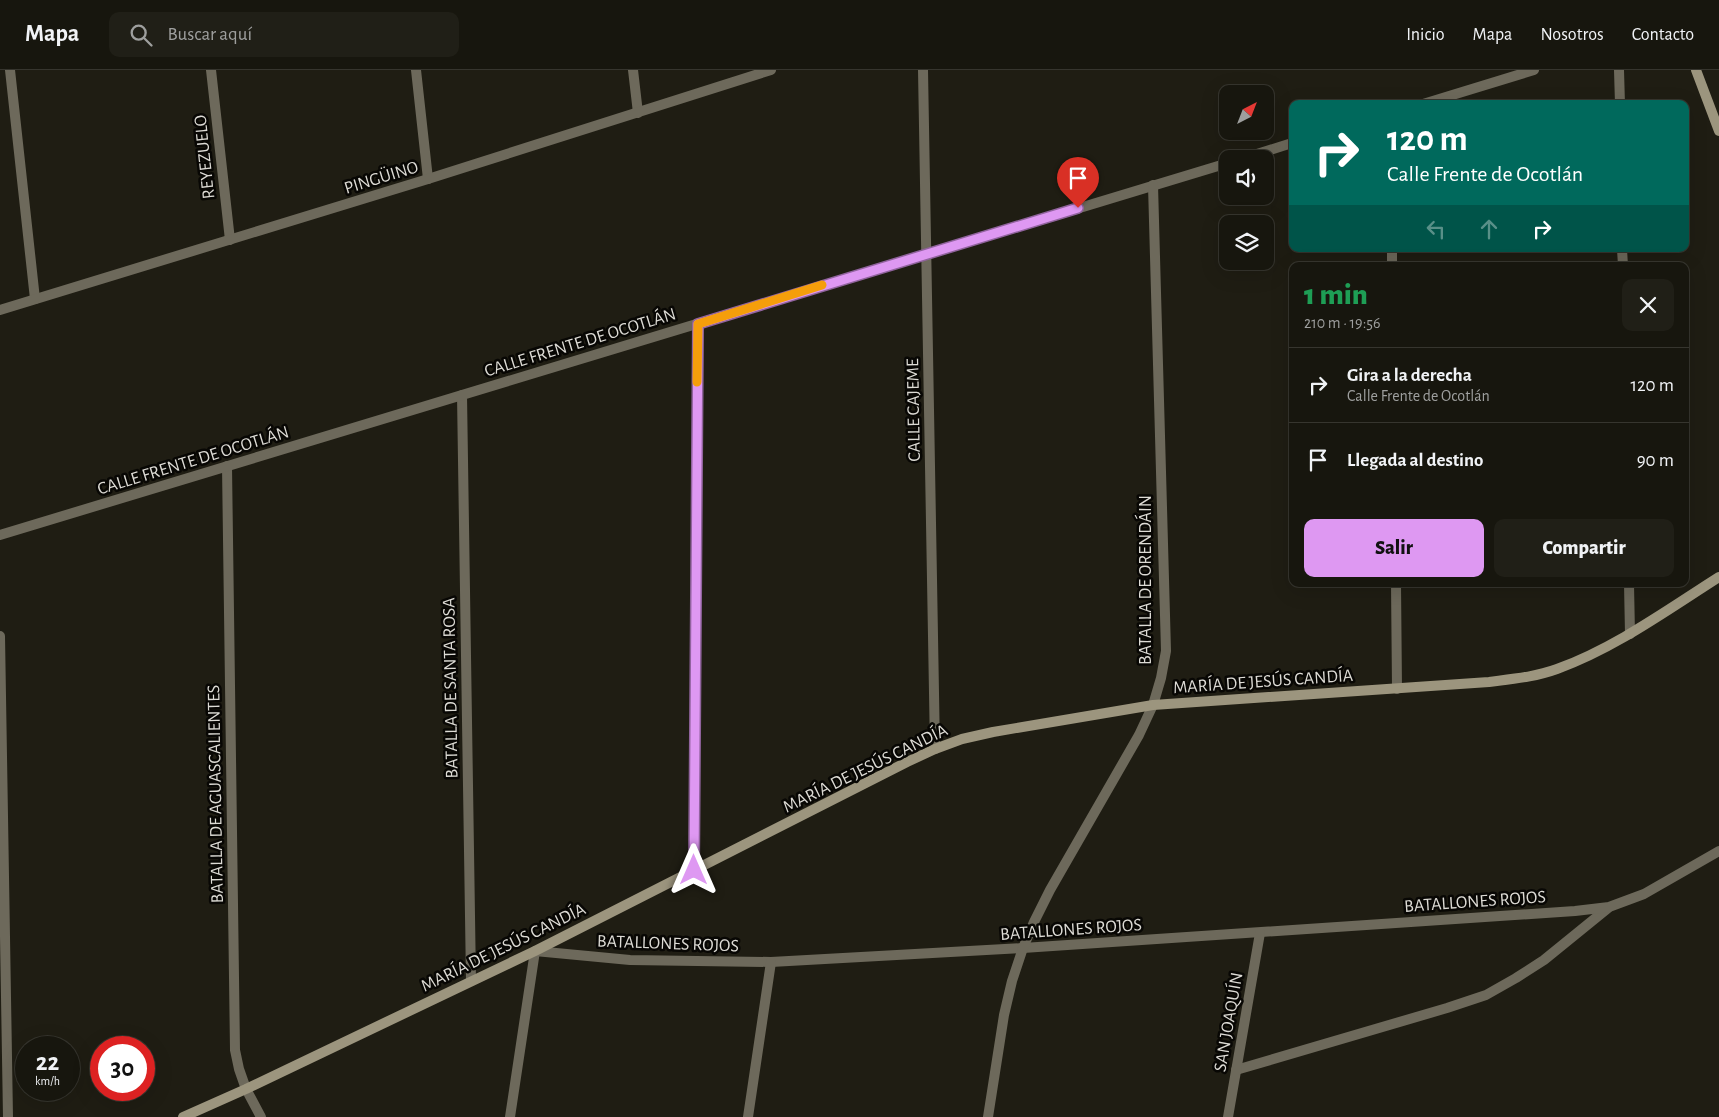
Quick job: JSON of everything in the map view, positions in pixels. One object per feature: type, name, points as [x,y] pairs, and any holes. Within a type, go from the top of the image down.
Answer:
[{"type":"street","points":[[10,70],[35,299]]},
{"type":"street","name":"REYEZUELO","points":[[211,70],[230,240]]},
{"type":"street","points":[[416,70],[428,179]]},
{"type":"street","points":[[633,70],[638,113]]},
{"type":"street","name":"PINGÜINO","points":[[0,310],[428,179],[771,70]]},
{"type":"street","name":"CALLE CAJEME","points":[[923,70],[935,749]]},
{"type":"street","points":[[1435,100],[1534,70]]},
{"type":"street","points":[[1619,70],[1620,100]]},
{"type":"street","points":[[1696,70],[1719,131]]},
{"type":"street","points":[[1270,150],[1289,144]]},
{"type":"street","name":"CALLE FRENTE DE OCOTLÁN","points":[[0,535],[1219,166]]},
{"type":"street","name":"BATALLA DE ORENDÁIN","points":[[988,1117],[1004,1015],[1012,981],[1023,948],[1050,890],[1139,735],[1153,705],[1166,651],[1154,185]]},
{"type":"street","points":[[694,870],[698,324]]},
{"type":"street","name":"BATALLA DE SANTA ROSA","points":[[462,395],[471,981]]},
{"type":"street","name":"BATALLA DE AGUASCALIENTES","points":[[227,466],[235,1050],[246,1089],[261,1117]]},
{"type":"street","name":"MARÍA DE JESÚS CANDÍA","points":[[183,1117],[536,951],[935,749],[962,739],[992,732],[1153,705],[1489,682],[1528,676],[1555,669],[1590,655],[1630,634],[1719,576]]},
{"type":"street","points":[[1396,587],[1397,688]]},
{"type":"street","points":[[1629,587],[1630,634]]},
{"type":"street","points":[[0,636],[8,1117]]},
{"type":"street","name":"BATALLONES ROJOS","points":[[536,951],[630,960],[771,962],[1023,948],[1565,912],[1609,907],[1644,894],[1719,852]]},
{"type":"street","name":"BATALLONES ROJOS","points":[[1236,1070],[1486,995],[1544,960],[1609,907]]},
{"type":"street","name":"SAN JOAQUÍN","points":[[1228,1117],[1260,933]]},
{"type":"street","points":[[510,1117],[536,951]]},
{"type":"street","points":[[748,1117],[771,962]]},
{"type":"slow traffic","points":[[697,382],[698,324],[822,285]]},
{"type":"route","points":[[694,870],[698,324],[1078,208]]}]
